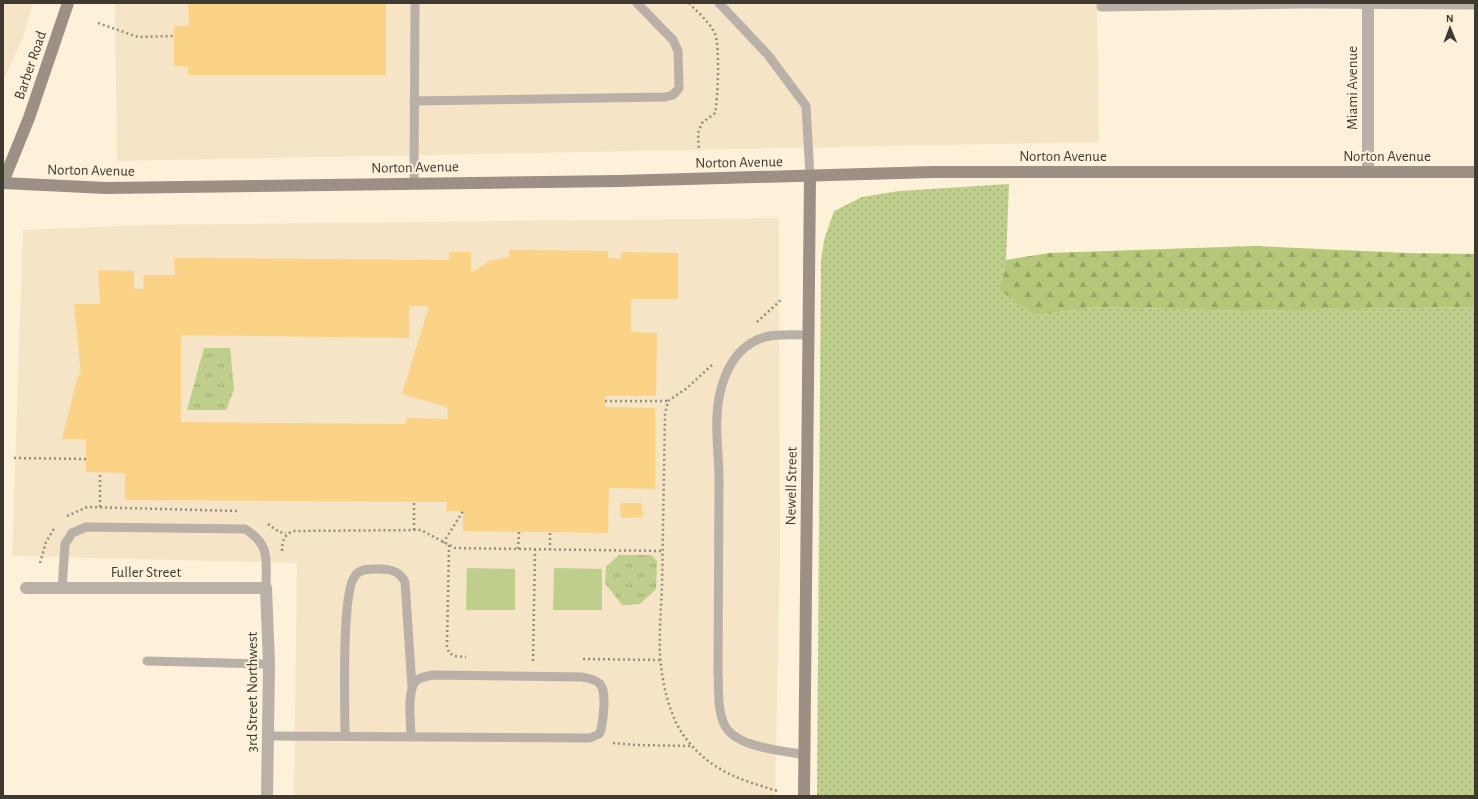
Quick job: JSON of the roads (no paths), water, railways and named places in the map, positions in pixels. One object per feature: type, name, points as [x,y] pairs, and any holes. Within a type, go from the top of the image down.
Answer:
[{"type":"main road","name":"Barber Road","points":[[3,182],[30,118],[68,3]]},
{"type":"main road","name":"Norton Avenue","points":[[3,182],[106,188],[810,176],[934,172],[1475,172]]},
{"type":"main road","name":"Newell Street","points":[[804,796],[810,176]]},
{"type":"street","name":"Miami Avenue","points":[[1368,4],[1368,172]]},
{"type":"street","name":"Fuller Street","points":[[26,588],[266,588]]},
{"type":"street","name":"3rd Street Northwest","points":[[266,588],[269,664],[267,796]]},
{"type":"lane","points":[[414,183],[415,3]]},
{"type":"lane","points":[[414,101],[664,97],[673,95],[679,88],[678,51],[673,40],[637,3]]},
{"type":"lane","points":[[719,3],[768,55],[806,106],[810,176]]},
{"type":"lane","points":[[1101,7],[1368,4],[1475,5]]},
{"type":"lane","points":[[805,755],[750,744],[732,734],[724,724],[720,705],[718,672],[719,458],[717,418],[719,399],[723,383],[730,367],[740,353],[750,344],[766,336],[808,334]]},
{"type":"lane","points":[[62,589],[65,544],[72,533],[86,527],[245,529],[257,536],[266,551],[266,588]]},
{"type":"lane","points":[[345,736],[347,605],[351,582],[355,575],[360,571],[388,569],[401,575],[405,582],[412,687],[410,696],[411,737]]},
{"type":"lane","points":[[147,661],[269,664]]},
{"type":"lane","points":[[268,736],[590,738],[599,734],[602,722],[604,690],[600,683],[592,679],[582,677],[433,676],[416,681],[412,687]]}]
